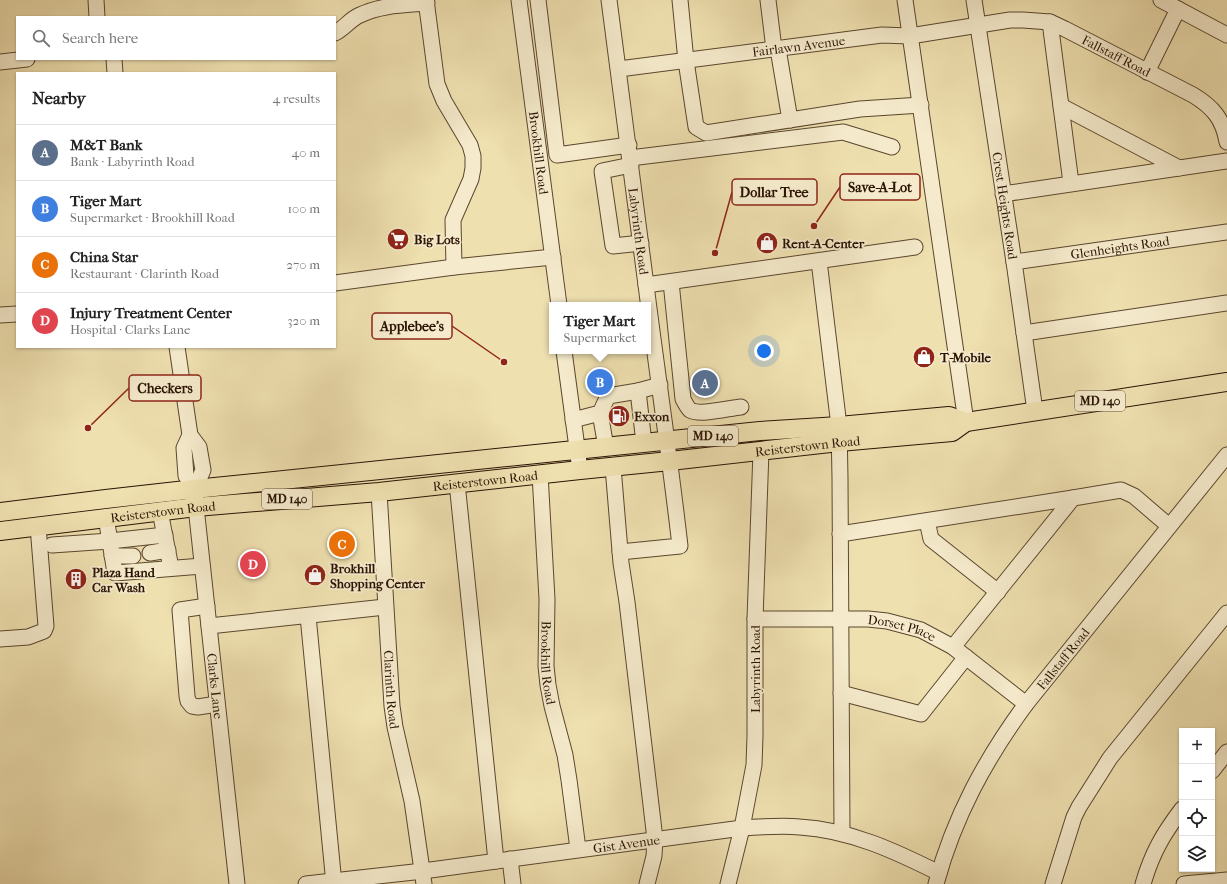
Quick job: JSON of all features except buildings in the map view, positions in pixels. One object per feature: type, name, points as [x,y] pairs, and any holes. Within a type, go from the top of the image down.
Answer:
[{"type":"main road","name":"Reisterstown Road","points":[[0,531],[196,507],[379,492],[761,451],[839,434],[949,416],[966,422],[1035,410],[1224,384]]},
{"type":"main road","name":"Reisterstown Road","points":[[5,513],[195,489],[760,431],[839,434]]},
{"type":"main road","points":[[379,492],[380,485],[383,482],[436,475],[455,462]]},
{"type":"street","points":[[96,0],[97,16]]},
{"type":"street","name":"Brookhill Road","points":[[519,0],[559,302]]},
{"type":"street","points":[[538,0],[557,155],[630,156],[843,132],[892,147]]},
{"type":"street","name":"Labyrinth Road","points":[[609,0],[648,302]]},
{"type":"street","points":[[680,0],[686,61],[696,127],[706,133],[860,109],[920,104]]},
{"type":"street","points":[[768,0],[790,120]]},
{"type":"street","points":[[905,0],[966,422]]},
{"type":"street","name":"Crest Heights Road","points":[[974,0],[1035,410]]},
{"type":"street","points":[[1161,0],[1227,35]]},
{"type":"street","points":[[336,32],[344,27],[350,20],[370,10],[427,2],[437,84],[444,101],[470,145],[473,156],[471,179],[453,220],[454,267]]},
{"type":"street","points":[[1148,72],[1178,9]]},
{"type":"street","name":"Fallstaff Road","points":[[978,25],[1010,20],[1050,22],[1206,102],[1221,121],[1227,142]]},
{"type":"street","points":[[1050,22],[1071,183]]},
{"type":"street","name":"Fairlawn Avenue","points":[[619,69],[882,36],[910,36],[978,25]]},
{"type":"street","points":[[0,62],[18,60]]},
{"type":"street","points":[[114,60],[115,72]]},
{"type":"street","points":[[1061,106],[1179,168]]},
{"type":"street","points":[[630,156],[602,171],[613,246],[641,243]]},
{"type":"street","points":[[1003,194],[1227,161]]},
{"type":"street","name":"Glenheights Road","points":[[1014,262],[1227,232]]},
{"type":"street","points":[[646,285],[915,247]]},
{"type":"street","points":[[336,283],[454,267],[553,257]]},
{"type":"street","points":[[819,261],[839,434],[842,833]]},
{"type":"street","points":[[671,282],[683,399],[686,405],[690,410],[701,413],[741,406]]},
{"type":"street","points":[[1024,333],[1227,303]]},
{"type":"street","points":[[0,316],[16,314]]},
{"type":"street","name":"Labyrinth Road","points":[[620,552],[680,546],[651,321]]},
{"type":"street","points":[[177,348],[190,435],[184,448],[186,476],[195,489]]},
{"type":"street","points":[[564,354],[580,470]]},
{"type":"street","points":[[606,447],[600,413],[608,396],[660,386]]},
{"type":"street","points":[[638,391],[644,443]]},
{"type":"street","points":[[573,420],[600,413]]},
{"type":"street","name":"Labyrinth Road","points":[[728,884],[742,828],[754,765],[755,619],[761,451]]},
{"type":"street","name":"Fallstaff Road","points":[[937,878],[957,821],[978,776],[1007,730],[1026,704],[1227,455]]},
{"type":"street","points":[[613,467],[620,552],[654,839],[654,856],[647,884]]},
{"type":"street","name":"Brookhill Road","points":[[540,474],[547,599],[546,654],[548,685],[565,755],[578,849]]},
{"type":"street","points":[[457,483],[503,860],[513,884]]},
{"type":"street","name":"Clarks Lane","points":[[195,489],[237,884]]},
{"type":"street","points":[[840,534],[1121,490],[1134,496],[1169,526]]},
{"type":"street","name":"Clarinth Road","points":[[379,492],[392,706],[395,727],[412,801],[423,877]]},
{"type":"street","points":[[954,647],[1073,498]]},
{"type":"street","points":[[160,511],[171,568]]},
{"type":"street","points":[[106,517],[115,573],[202,566]]},
{"type":"street","points":[[927,520],[931,539],[998,592]]},
{"type":"street","points":[[66,522],[71,544]]},
{"type":"street","points":[[0,640],[28,637],[44,632],[46,626],[38,526]]},
{"type":"street","points":[[111,549],[165,535]]},
{"type":"street","points":[[52,545],[71,544],[111,549],[133,556]]},
{"type":"street","points":[[150,553],[168,550]]},
{"type":"street","points":[[207,606],[180,610],[187,696],[188,701],[192,706],[198,707],[217,704]]},
{"type":"street","points":[[209,626],[385,607]]},
{"type":"street","points":[[1053,884],[1074,817],[1110,758],[1227,613]]},
{"type":"street","points":[[308,616],[334,882]]},
{"type":"street","name":"Dorset Place","points":[[755,619],[868,618],[905,625],[920,630],[954,647],[1026,704]]},
{"type":"street","points":[[841,692],[921,714],[966,657]]},
{"type":"street","points":[[1215,767],[1227,752]]},
{"type":"street","points":[[1143,884],[1149,864],[1158,844],[1167,828],[1179,813]]},
{"type":"street","name":"Gist Avenue","points":[[306,884],[423,877],[503,860],[578,849],[742,828],[779,826],[821,829],[842,833],[886,847],[937,878]]},
{"type":"street","points":[[1184,884],[1227,880]]},
{"type":"place","name":"Save-A-Lot","points":[[814,226]]},
{"type":"place","name":"Big Lots","points":[[398,239]]},
{"type":"place","name":"Rent-A-Center","points":[[767,243]]},
{"type":"place","name":"Dollar Tree","points":[[715,253]]},
{"type":"place","name":"T-Mobile","points":[[924,357]]},
{"type":"place","name":"Applebee's","points":[[504,362]]},
{"type":"place","name":"Tiger Mart","points":[[600,382]]},
{"type":"place","name":"M&T Bank","points":[[705,383]]},
{"type":"place","name":"Exxon","points":[[619,416]]},
{"type":"place","name":"Checkers","points":[[88,428]]},
{"type":"place","name":"China Star","points":[[342,544]]},
{"type":"place","name":"Injury Treatment Center","points":[[253,564]]},
{"type":"place","name":"Brokhill Shopping Center","points":[[315,575]]},
{"type":"place","name":"Plaza Hand Car Wash","points":[[76,579]]}]
